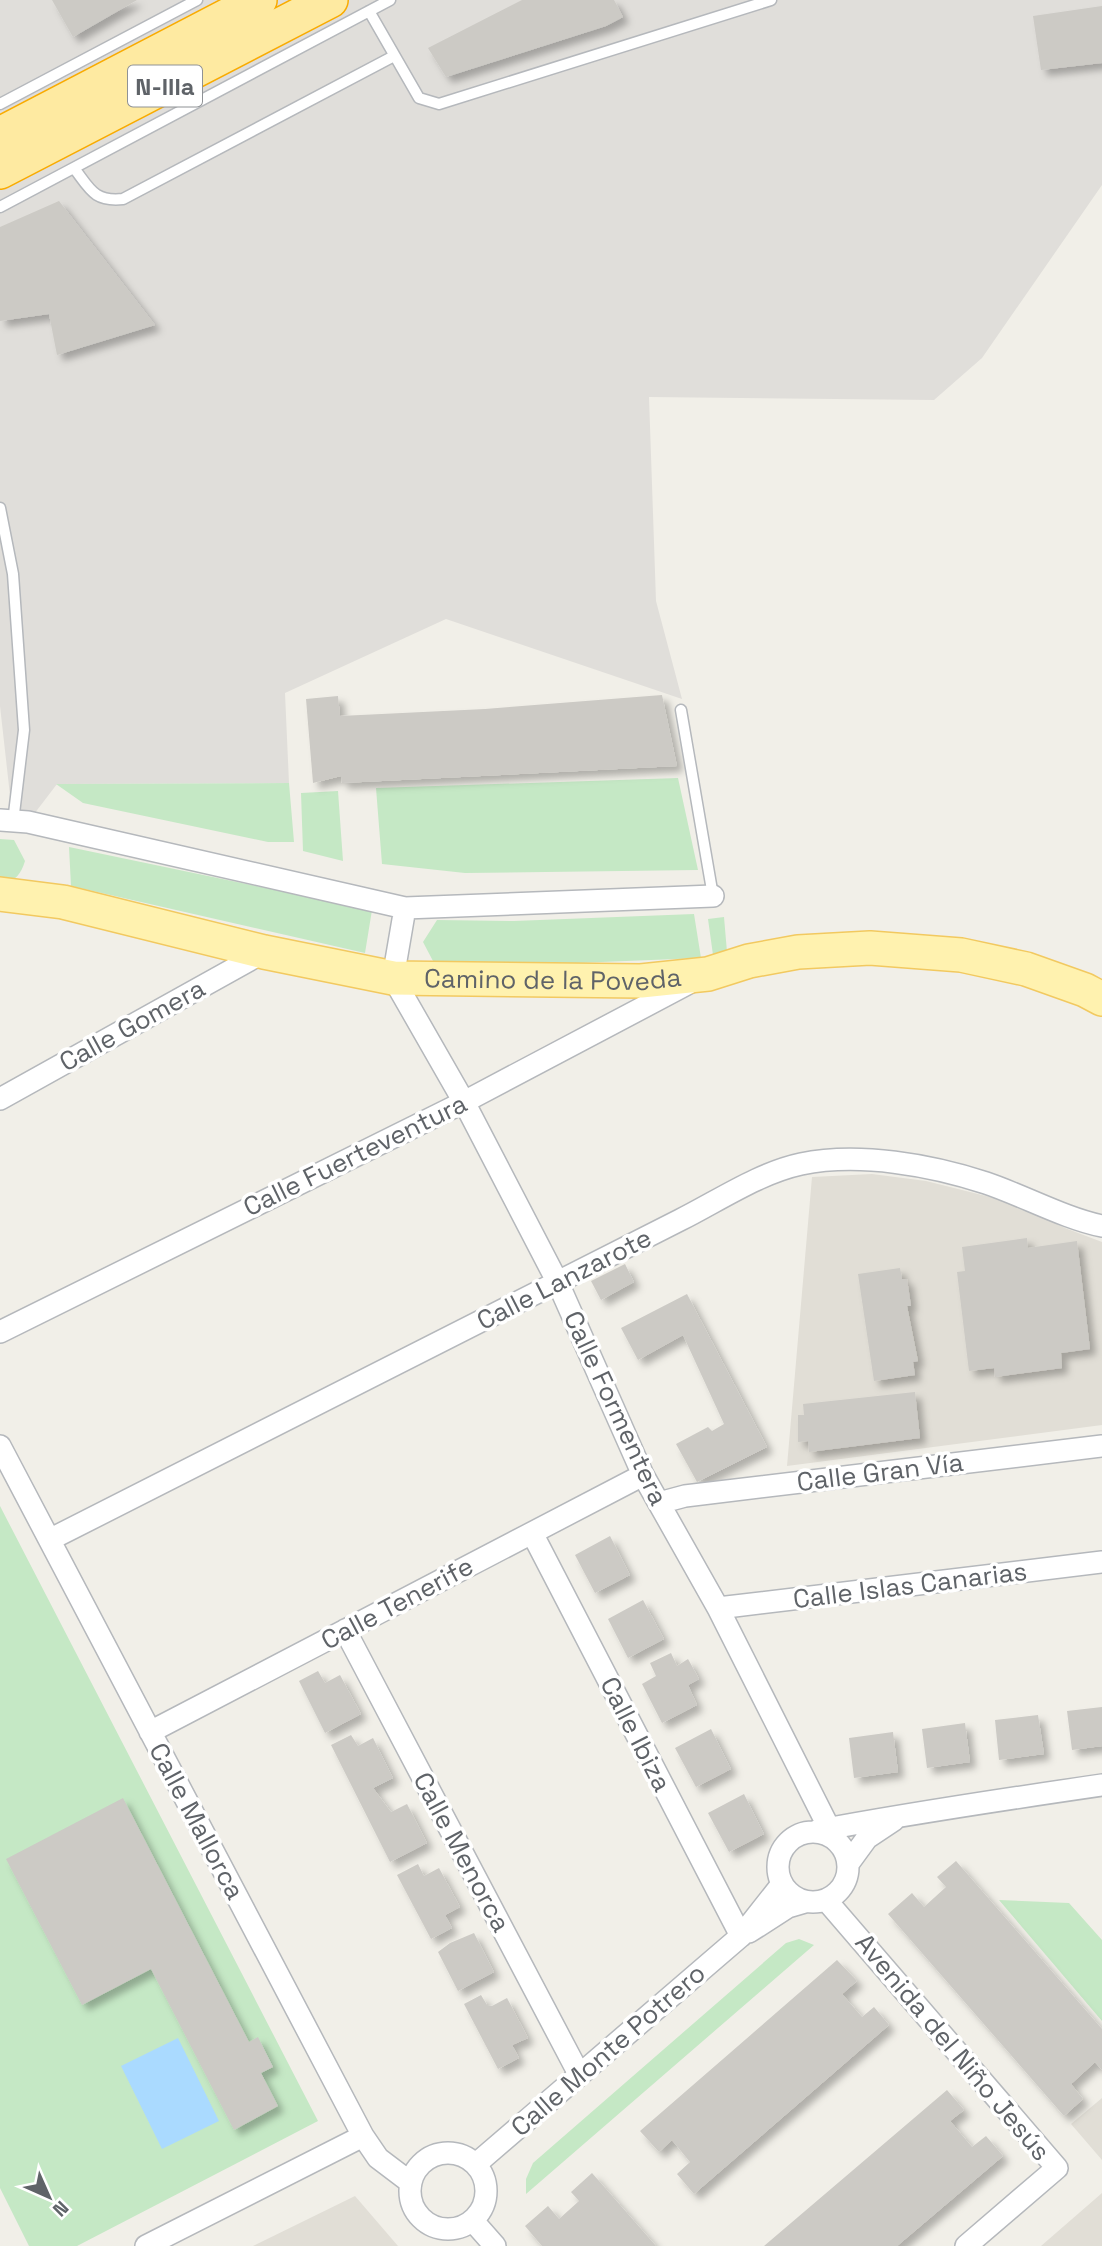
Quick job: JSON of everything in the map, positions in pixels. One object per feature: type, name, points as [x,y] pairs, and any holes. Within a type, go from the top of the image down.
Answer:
[{"type":"highway","name":"N-IIIa","points":[[0,135],[259,0]]},
{"type":"highway","name":"N-IIIa","points":[[0,172],[330,0]]},
{"type":"main road","name":"Camino de la Poveda","points":[[0,894],[63,902],[264,952],[393,978],[641,981],[708,974],[749,961],[798,952],[870,948],[961,955],[1026,969],[1085,990],[1102,999]]},
{"type":"street","points":[[7,821],[28,822],[405,908],[713,897]]},
{"type":"street","points":[[393,978],[405,908]]},
{"type":"street","name":"Calle Gomera","points":[[0,1099],[264,952]]},
{"type":"street","name":"Calle Fuerteventura","points":[[0,1332],[464,1102],[708,974]]},
{"type":"street","name":"Calle Formentera","points":[[393,978],[464,1102],[558,1283],[643,1475],[718,1608],[823,1830]]},
{"type":"street","name":"Calle Lanzarote","points":[[51,1539],[766,1177],[800,1164],[838,1161],[885,1162],[950,1173],[1102,1226]]},
{"type":"street","name":"Calle Mallorca","points":[[0,1446],[363,2136],[377,2158],[411,2183]]},
{"type":"street","name":"Calle Gran Vía","points":[[659,1503],[685,1496],[1102,1446]]},
{"type":"street","name":"Calle Tenerife","points":[[150,1732],[643,1475]]},
{"type":"street","name":"Calle Ibiza","points":[[532,1533],[741,1936]]},
{"type":"street","name":"Calle Islas Canarias","points":[[718,1608],[1102,1562]]},
{"type":"street","name":"Calle Menorca","points":[[345,1630],[579,2074]]},
{"type":"street","points":[[896,1819],[867,1838],[848,1864],[844,1885],[815,1901],[795,1898],[782,1884],[777,1867],[781,1851],[800,1834],[858,1821],[896,1819],[941,1808],[1102,1786]]},
{"type":"street","points":[[823,1830],[838,1842],[848,1864]]},
{"type":"street","name":"Calle Monte Potrero","points":[[741,1936],[782,1884]]},
{"type":"street","name":"Calle Monte Potrero","points":[[476,2164],[741,1936],[788,1907],[815,1901]]},
{"type":"street","name":"Avenida del Niño Jesús","points":[[815,1901],[1056,2168],[966,2246]]},
{"type":"street","points":[[146,2246],[363,2136]]},
{"type":"street","points":[[457,2154],[476,2164],[483,2175],[486,2195],[480,2213],[473,2221],[456,2229],[441,2229],[431,2225],[416,2212],[411,2183],[418,2167],[436,2155],[457,2154]]},
{"type":"street","points":[[473,2221],[495,2246]]},
{"type":"lane","points":[[0,104],[197,0]]},
{"type":"lane","points":[[0,207],[390,0]]},
{"type":"lane","points":[[369,11],[419,98],[439,104],[771,0]]},
{"type":"lane","points":[[74,169],[94,194],[106,201],[123,199],[394,56]]},
{"type":"lane","points":[[0,508],[13,575],[24,730],[7,821]]},
{"type":"lane","points":[[681,710],[713,897]]},
{"type":"shaded area","points":[[0,0],[1102,0],[1102,185],[982,358],[934,400],[649,397],[656,601],[682,699],[446,619],[285,693],[289,783],[57,784],[28,822],[13,822],[0,706]]},
{"type":"shaded area","points":[[872,1174],[926,1181],[1018,1204],[1065,1228],[1102,1242],[1102,1425],[787,1466],[812,1177]]},
{"type":"shaded area","points":[[1102,2098],[1102,2160],[1071,2124]]},
{"type":"shaded area","points":[[1102,2193],[1102,2246],[1041,2246]]},
{"type":"shaded area","points":[[355,2196],[398,2246],[253,2246]]},
{"type":"green space","points":[[678,778],[698,870],[465,873],[382,864],[376,788]]},
{"type":"green space","points":[[289,783],[294,842],[268,842],[83,803],[56,784]]},
{"type":"green space","points":[[338,791],[343,861],[303,851],[301,793]]},
{"type":"green space","points":[[0,839],[14,840],[25,861],[17,877],[5,882],[0,882]]},
{"type":"green space","points":[[69,847],[372,910],[365,953],[71,886]]},
{"type":"green space","points":[[694,914],[701,958],[503,966],[433,961],[423,942],[437,920],[514,921]]},
{"type":"green space","points":[[724,917],[727,952],[713,955],[708,919]]},
{"type":"green space","points":[[0,1506],[318,2121],[77,2246],[29,2246],[0,2188]]},
{"type":"green space","points":[[999,1900],[1069,1903],[1102,1940],[1102,2021]]},
{"type":"green space","points":[[799,1939],[814,1945],[526,2194],[526,2179],[533,2163],[786,1943]]},
{"type":"water","points":[[178,2038],[219,2121],[162,2149],[121,2066]]},
{"type":"building","points":[[52,0],[137,0],[73,37]]},
{"type":"building","points":[[522,0],[614,0],[623,17],[606,26],[446,77],[428,48]]},
{"type":"building","points":[[1102,6],[1102,63],[1041,70],[1033,16]]},
{"type":"building","points":[[59,201],[155,325],[57,355],[49,314],[0,321],[0,227]]},
{"type":"building","points":[[662,695],[677,766],[342,783],[341,776],[313,783],[306,699],[338,696],[340,716],[485,709]]},
{"type":"building","points":[[1027,1238],[1028,1248],[1077,1241],[1090,1349],[1061,1353],[1062,1368],[995,1377],[994,1368],[969,1371],[957,1272],[965,1271],[962,1247]]},
{"type":"building","points":[[625,1264],[634,1282],[601,1300],[591,1281]]},
{"type":"building","points":[[900,1268],[902,1279],[907,1279],[911,1306],[907,1306],[918,1361],[913,1362],[915,1375],[874,1381],[858,1274]]},
{"type":"building","points":[[687,1294],[767,1447],[697,1482],[676,1444],[708,1427],[712,1431],[724,1424],[683,1335],[638,1360],[621,1328]]},
{"type":"building","points":[[915,1392],[920,1438],[809,1452],[808,1441],[798,1442],[798,1415],[804,1415],[803,1404]]},
{"type":"building","points":[[610,1536],[630,1575],[595,1593],[575,1555]]},
{"type":"building","points":[[643,1600],[664,1639],[628,1658],[608,1619]]},
{"type":"building","points":[[671,1653],[677,1666],[688,1659],[699,1679],[688,1685],[697,1705],[662,1723],[642,1684],[656,1676],[650,1663]]},
{"type":"building","points":[[318,1671],[325,1683],[340,1675],[361,1714],[325,1733],[299,1681]]},
{"type":"building","points":[[1102,1707],[1102,1746],[1072,1750],[1067,1711]]},
{"type":"building","points":[[1038,1715],[1044,1754],[999,1760],[995,1720]]},
{"type":"building","points":[[965,1723],[970,1762],[927,1768],[922,1729]]},
{"type":"building","points":[[711,1729],[731,1769],[696,1787],[675,1748]]},
{"type":"building","points":[[893,1732],[898,1772],[854,1778],[849,1738]]},
{"type":"building","points":[[351,1735],[358,1746],[373,1738],[393,1778],[373,1788],[391,1812],[407,1804],[427,1843],[390,1862],[331,1745]]},
{"type":"building","points":[[744,1794],[764,1834],[729,1852],[708,1813]]},
{"type":"building","points":[[123,1798],[249,2042],[258,2037],[273,2067],[261,2073],[278,2106],[234,2130],[151,1969],[82,2005],[6,1859]]},
{"type":"building","points":[[956,1861],[1102,2029],[1102,2070],[1095,2062],[1071,2084],[1083,2099],[1064,2116],[888,1914],[912,1893],[924,1907],[946,1887],[937,1877]]},
{"type":"building","points":[[418,1864],[424,1876],[439,1868],[460,1907],[445,1915],[452,1928],[431,1939],[397,1875]]},
{"type":"building","points":[[474,1933],[494,1972],[458,1991],[438,1952],[450,1943]]},
{"type":"building","points":[[837,1960],[857,1981],[842,1994],[862,2017],[874,2007],[889,2025],[694,2194],[677,2174],[690,2162],[672,2140],[659,2152],[640,2131]]},
{"type":"building","points":[[481,1995],[487,2005],[492,2006],[507,1998],[528,2038],[512,2045],[519,2058],[498,2069],[464,2004]]},
{"type":"building","points":[[947,2090],[964,2110],[950,2121],[972,2147],[986,2136],[1003,2156],[897,2246],[764,2246]]},
{"type":"building","points":[[592,2173],[656,2246],[542,2246],[525,2226],[548,2206],[559,2219],[579,2201],[571,2192]]}]
